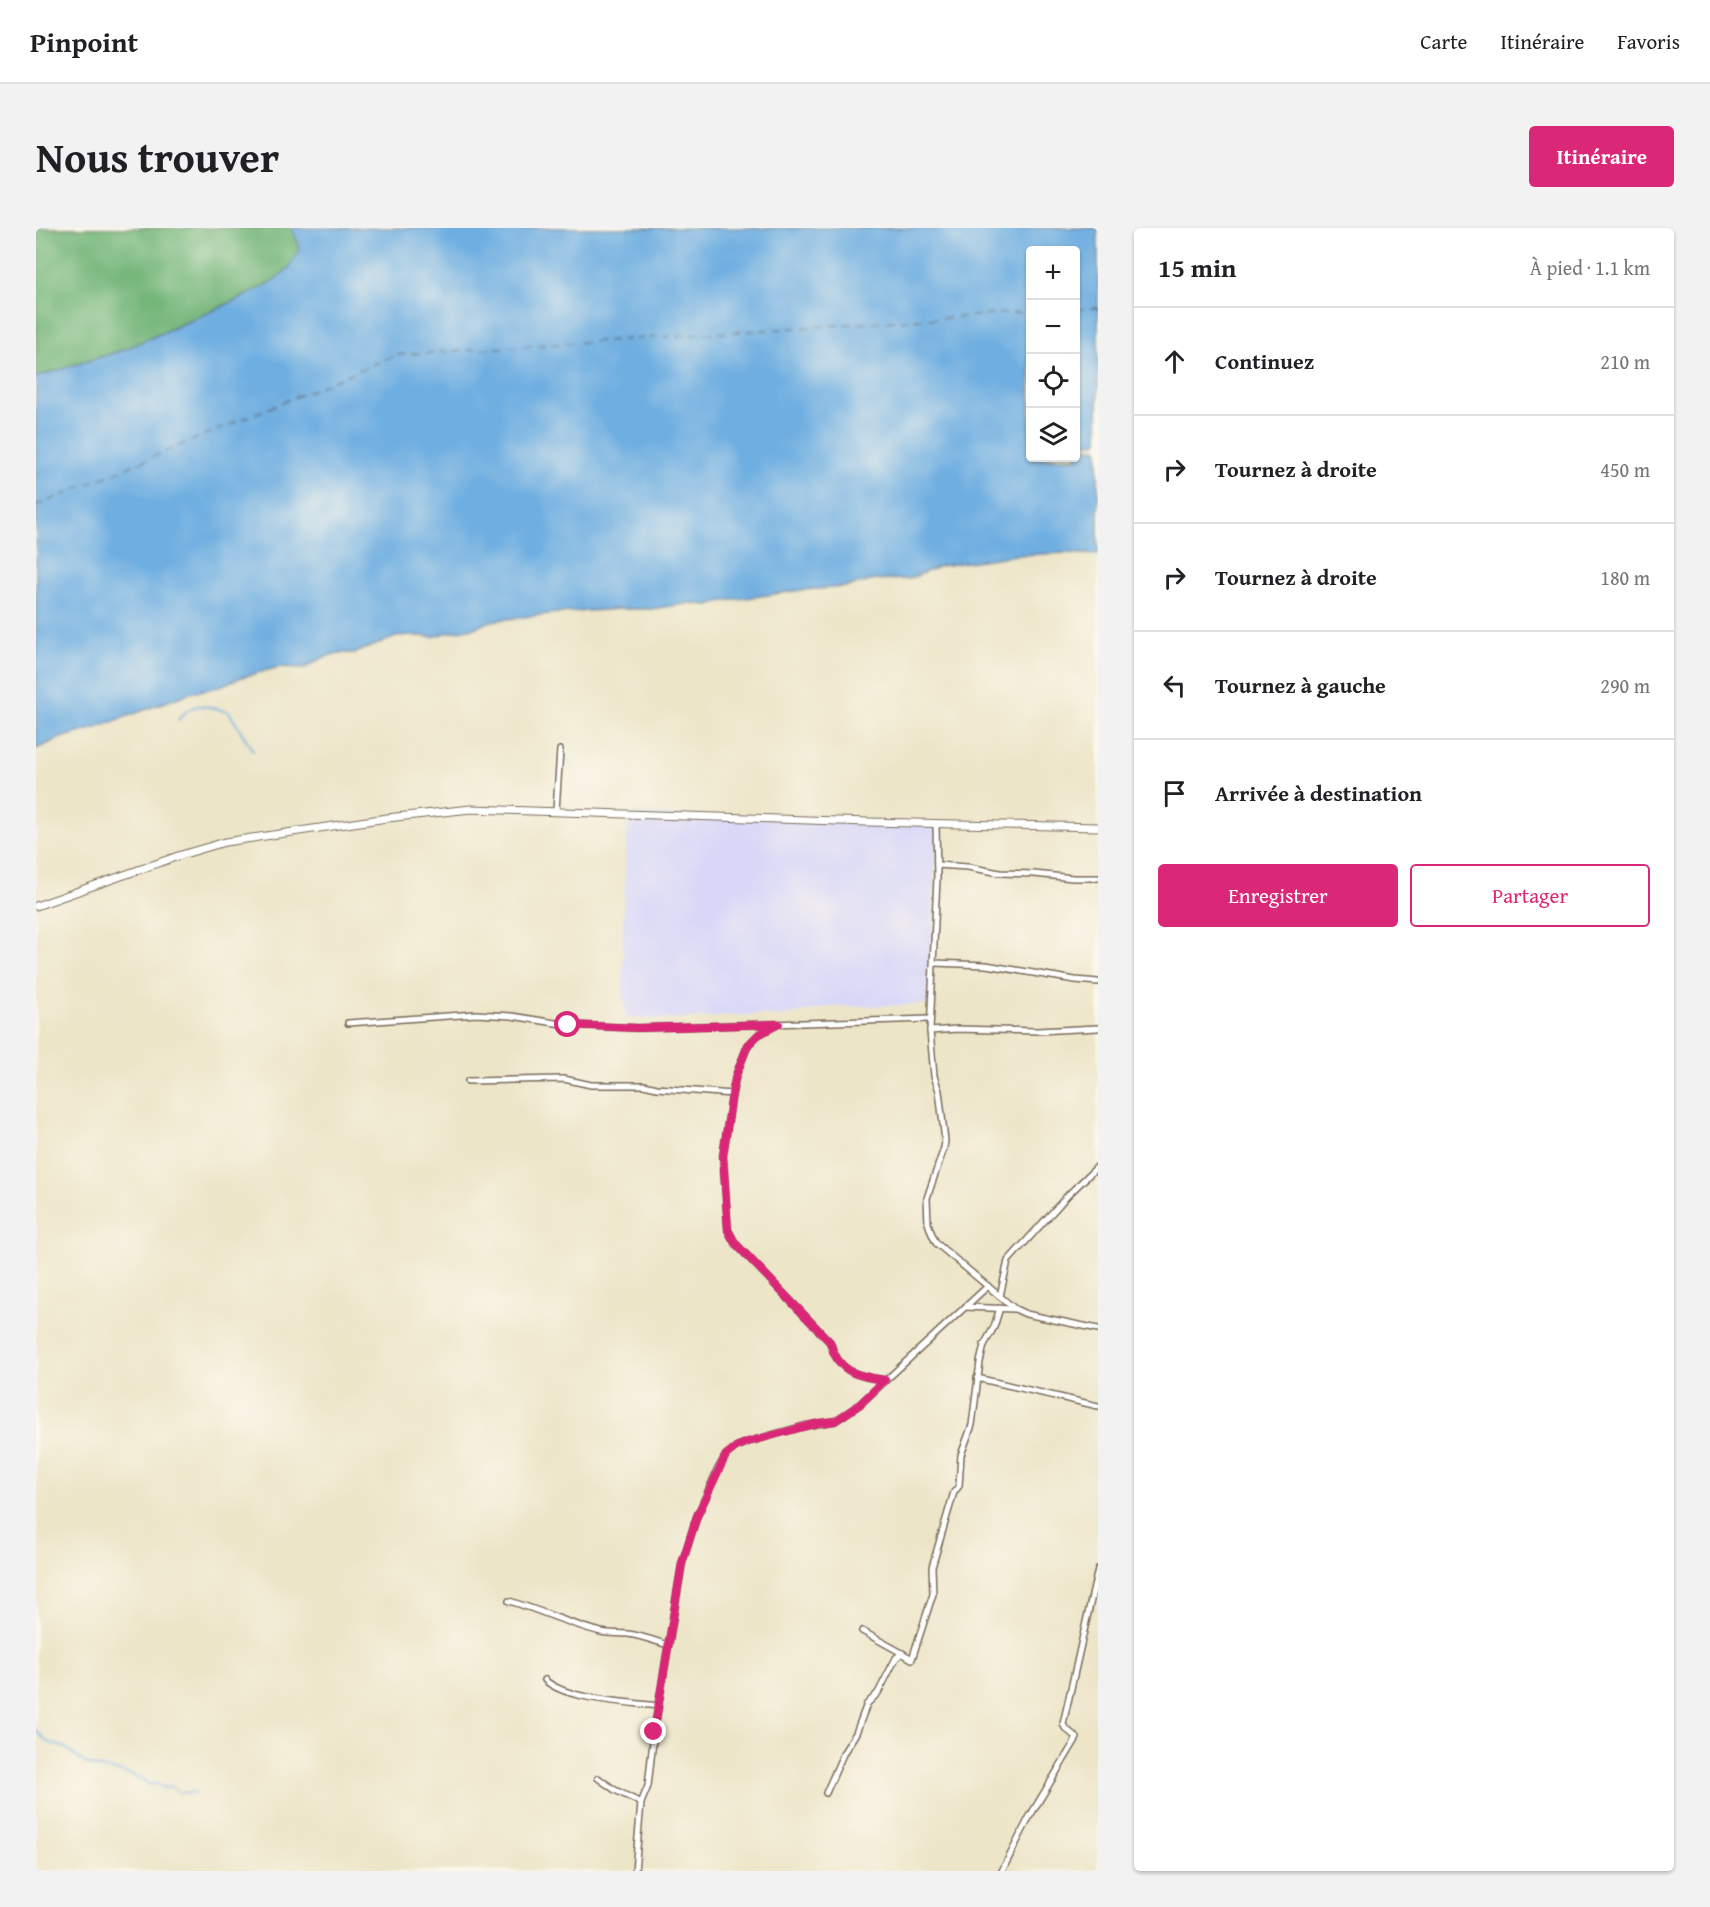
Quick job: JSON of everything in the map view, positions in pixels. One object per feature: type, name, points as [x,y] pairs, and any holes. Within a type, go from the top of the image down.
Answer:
[{"type":"street","points":[[556,811],[560,750]]},
{"type":"street","points":[[36,906],[225,842],[387,818],[471,809],[936,824],[1098,826]]},
{"type":"street","points":[[936,824],[937,865],[930,1031],[934,1076],[939,1091],[945,1140],[928,1191],[926,1207],[928,1223],[936,1243],[1015,1309],[1026,1314],[1098,1329]]},
{"type":"street","points":[[937,865],[968,867],[1000,873],[1098,878]]},
{"type":"street","points":[[934,963],[986,965],[1098,982]]},
{"type":"street","points":[[348,1023],[476,1014],[610,1028],[930,1019]]},
{"type":"street","points":[[779,1024],[758,1035],[748,1045],[736,1075],[723,1156],[728,1230],[735,1243],[830,1342],[834,1356],[845,1368],[864,1377],[885,1380]]},
{"type":"street","points":[[930,1031],[957,1029],[1036,1031],[1098,1028]]},
{"type":"street","points":[[468,1081],[564,1079],[591,1085],[644,1084],[657,1088],[732,1094]]},
{"type":"street","points":[[1000,1296],[1008,1262],[1068,1195],[1098,1166]]},
{"type":"street","points":[[635,1871],[641,1803],[648,1786],[658,1706],[682,1563],[697,1516],[726,1455],[736,1447],[748,1442],[818,1423],[835,1421],[859,1405],[988,1286]]},
{"type":"street","points":[[965,1307],[1015,1309]]},
{"type":"street","points":[[862,1631],[912,1659],[933,1594],[932,1567],[954,1492],[959,1485],[962,1455],[972,1425],[977,1378],[984,1345],[994,1327],[1000,1308]]},
{"type":"street","points":[[977,1378],[1098,1406]]},
{"type":"street","points":[[1002,1871],[1030,1816],[1077,1738],[1063,1724],[1098,1569]]},
{"type":"street","points":[[509,1601],[602,1632],[629,1634],[668,1645]]},
{"type":"street","points":[[826,1793],[844,1752],[856,1733],[867,1704],[878,1693],[896,1658],[902,1653]]},
{"type":"street","points":[[545,1680],[562,1690],[580,1695],[658,1706]]},
{"type":"street","points":[[598,1778],[641,1803]]},
{"type":"shaded area","points":[[628,814],[934,823],[936,834],[931,1004],[829,1007],[779,1017],[759,1014],[660,1019],[626,1017],[623,1000],[623,921]]},
{"type":"green space","points":[[36,228],[291,228],[299,250],[289,268],[270,283],[239,299],[123,350],[36,377]]},
{"type":"water","points":[[291,228],[1098,228],[1098,442],[1080,445],[1080,246],[1026,246],[1026,462],[1080,462],[1080,446],[1098,449],[1098,555],[1067,553],[1016,555],[940,566],[909,579],[875,580],[846,587],[802,590],[709,605],[690,603],[651,609],[556,613],[491,621],[474,628],[433,637],[406,635],[355,653],[338,653],[322,658],[305,668],[279,667],[239,678],[218,687],[190,693],[36,749],[36,377],[123,350],[239,299],[270,283],[289,268],[299,250]]},
{"type":"waterway","points":[[178,720],[190,709],[201,706],[229,712],[253,751]]},
{"type":"waterway","points":[[36,1730],[48,1742],[65,1748],[91,1766],[130,1774],[149,1784],[157,1784],[164,1788],[171,1787],[179,1792],[196,1793]]},
{"type":"ferry route","points":[[1080,309],[1098,308]]},
{"type":"ferry route","points":[[36,506],[395,355],[1026,312]]},
{"type":"route","points":[[568,1025],[638,1028],[779,1024],[758,1035],[748,1045],[736,1075],[723,1156],[728,1230],[735,1243],[830,1342],[834,1356],[845,1368],[864,1377],[885,1380],[842,1418],[748,1442],[736,1447],[726,1455],[697,1516],[682,1563],[654,1732]]}]
